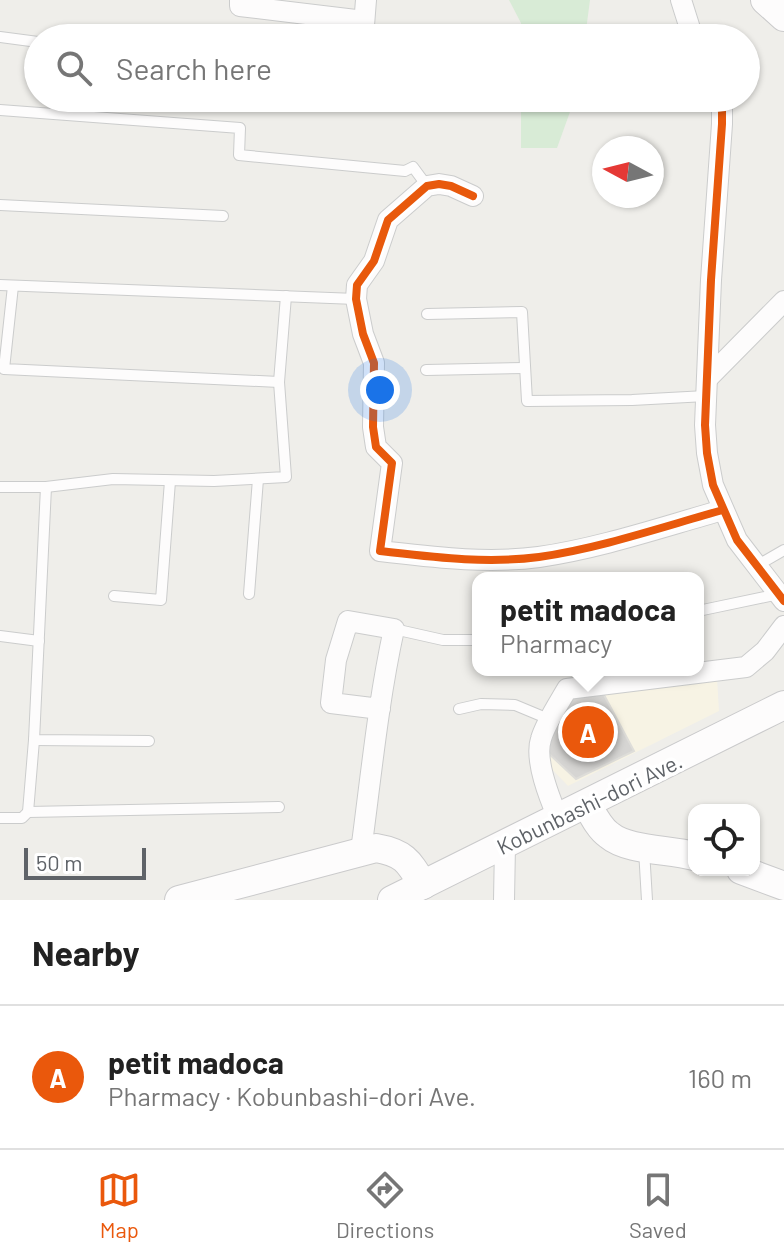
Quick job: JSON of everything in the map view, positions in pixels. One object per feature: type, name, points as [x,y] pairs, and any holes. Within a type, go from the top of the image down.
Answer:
[{"type":"street","points":[[240,0],[240,6],[333,24]]},
{"type":"street","points":[[364,24],[366,0]]},
{"type":"street","points":[[681,0],[689,24]]},
{"type":"street","points":[[765,0],[784,17]]},
{"type":"street","points":[[722,112],[706,388],[707,453],[713,485],[737,540],[781,597]]},
{"type":"street","points":[[473,196],[451,186],[427,186],[388,220],[374,261],[357,285],[356,299],[363,334],[374,363],[373,427],[376,447],[392,463],[380,551],[471,560],[537,558],[582,549],[723,510]]},
{"type":"street","points":[[706,388],[784,301]]},
{"type":"street","points":[[361,851],[380,709],[386,663],[394,629],[348,621],[336,660],[331,703],[380,709]]},
{"type":"street","points":[[704,672],[746,667],[765,651],[784,626]]},
{"type":"street","points":[[558,818],[540,761],[540,741],[567,689],[673,676]]},
{"type":"street","name":"Kobunbashi-dori Ave.","points":[[392,900],[784,705]]},
{"type":"street","points":[[587,804],[611,838],[624,844],[688,855]]},
{"type":"street","points":[[504,900],[505,845]]},
{"type":"street","points":[[179,900],[376,848],[392,851],[407,859],[423,885]]},
{"type":"street","points":[[757,876],[784,886]]},
{"type":"lane","points":[[0,37],[24,40]]},
{"type":"lane","points":[[0,110],[24,112]]},
{"type":"lane","points":[[27,112],[240,128],[239,155],[405,171],[413,167],[427,186]]},
{"type":"lane","points":[[0,205],[223,216]]},
{"type":"lane","points":[[0,285],[356,299]]},
{"type":"lane","points":[[13,286],[4,369],[279,382]]},
{"type":"lane","points":[[0,487],[46,487],[113,479],[170,481],[286,477],[279,382],[286,296]]},
{"type":"lane","points":[[427,314],[522,312],[527,401],[632,400],[706,388]]},
{"type":"lane","points":[[426,370],[525,368]]},
{"type":"lane","points":[[249,594],[258,479]]},
{"type":"lane","points":[[114,596],[161,600],[170,481]]},
{"type":"lane","points":[[0,818],[22,818],[28,812],[46,487]]},
{"type":"lane","points":[[758,565],[784,550]]},
{"type":"lane","points":[[704,610],[781,597]]},
{"type":"lane","points":[[394,629],[443,640],[472,640]]},
{"type":"lane","points":[[0,636],[39,641]]},
{"type":"lane","points":[[459,709],[481,704],[515,705],[551,720]]},
{"type":"lane","points":[[34,740],[149,741]]},
{"type":"lane","points":[[28,812],[279,807]]},
{"type":"lane","points":[[644,847],[647,900]]},
{"type":"shaded area","points":[[717,678],[719,711],[568,786],[542,759],[568,694]]},
{"type":"green space","points":[[509,0],[590,0],[587,24],[521,23]]},
{"type":"green space","points":[[521,112],[570,112],[557,148],[521,148]]},
{"type":"building","points":[[603,693],[634,751],[576,779],[546,751],[565,702],[577,696]]},
{"type":"cycle path","points":[[722,112],[711,280],[705,425],[707,453],[713,485],[737,540],[784,601]]},
{"type":"cycle path","points":[[473,196],[451,186],[427,186],[388,220],[374,261],[357,285],[356,299],[363,334],[374,363],[373,427],[376,447],[392,463],[380,551],[479,560],[539,557],[608,543],[723,510]]},
{"type":"place","name":"petit madoca","points":[[588,732]]}]
